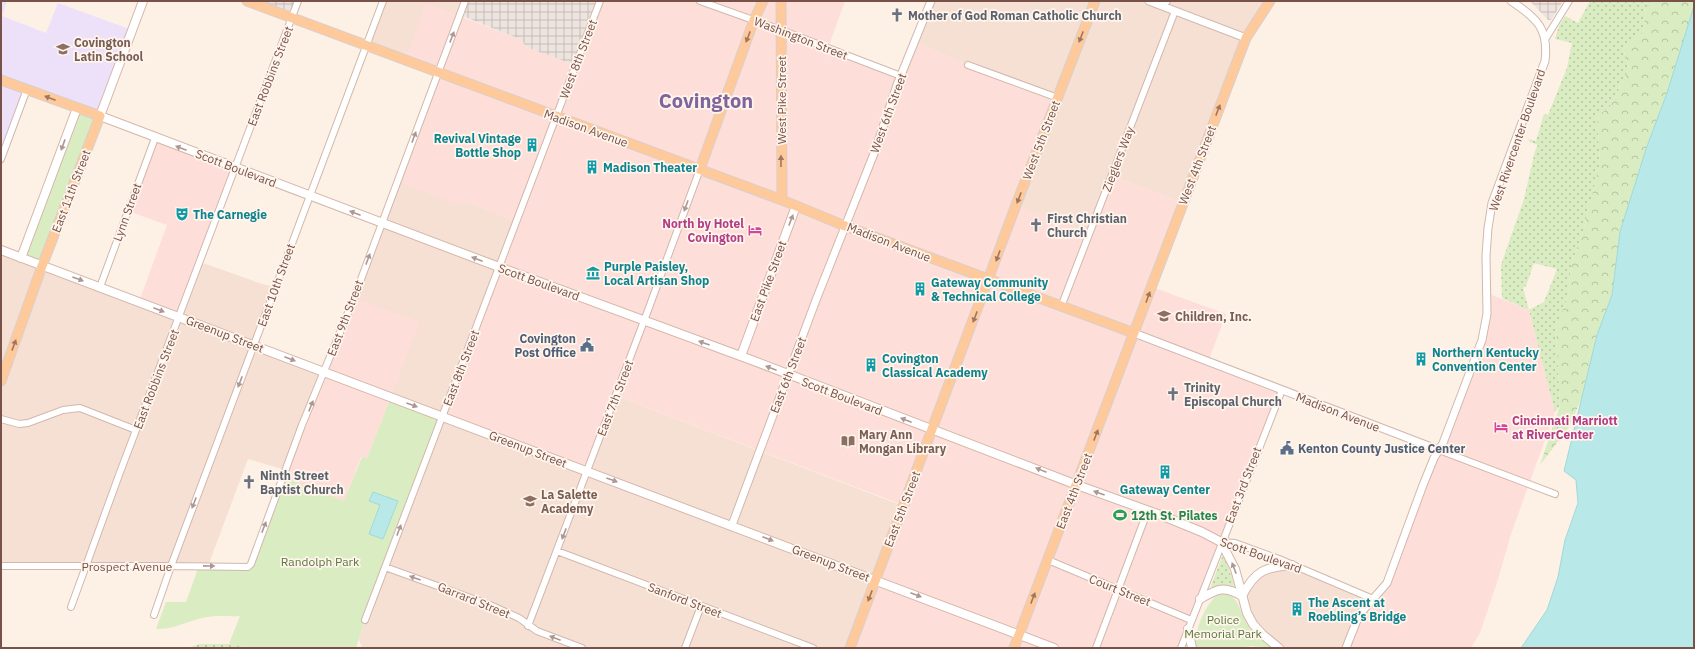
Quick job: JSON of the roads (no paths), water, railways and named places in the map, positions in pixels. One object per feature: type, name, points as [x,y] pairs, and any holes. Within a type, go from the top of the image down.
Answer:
[{"type":"main road","name":"East 11th Street","points":[[1,381],[42,266],[143,1]]},
{"type":"main road","name":"Madison Avenue","points":[[247,1],[700,169],[846,226],[1134,334]]},
{"type":"main road","points":[[700,169],[754,20],[763,1]]},
{"type":"main road","name":"West Pike Street","points":[[781,1],[782,200]]},
{"type":"main road","name":"West 5th Street","points":[[989,280],[1095,1]]},
{"type":"main road","name":"West 4th Street","points":[[1134,334],[1246,38],[1270,1]]},
{"type":"main road","name":"Scott Boulevard","points":[[1,80],[100,116],[499,268],[741,356],[1077,485],[1148,510],[1222,542]]},
{"type":"main road","name":"East 11th Street","points":[[21,258],[77,108]]},
{"type":"main road","name":"East Pike Street","points":[[741,356],[796,206]]},
{"type":"main road","name":"Greenup Street","points":[[1,250],[732,525],[1054,648]]},
{"type":"main road","name":"East 5th Street","points":[[850,648],[989,280]]},
{"type":"main road","name":"East 4th Street","points":[[1014,648],[1134,334]]},
{"type":"main road","points":[[1222,542],[1235,569],[1247,613],[1253,624],[1262,634],[1279,648]]},
{"type":"main road","points":[[1242,596],[1248,584],[1259,573],[1274,566],[1292,565]]},
{"type":"main road","points":[[1200,599],[1218,590],[1225,589],[1231,590],[1242,596]]},
{"type":"main road","points":[[1188,628],[1192,648]]},
{"type":"street","name":"East Robbins Street","points":[[71,606],[298,1]]},
{"type":"street","name":"East 10th Street","points":[[154,615],[170,566],[383,1]]},
{"type":"street","name":"East 9th Street","points":[[250,564],[302,425],[382,224],[465,1]]},
{"type":"street","name":"West 8th Street","points":[[556,116],[600,1]]},
{"type":"street","name":"Washington Street","points":[[700,1],[901,76]]},
{"type":"street","name":"West 6th Street","points":[[846,226],[901,76],[931,1]]},
{"type":"street","points":[[1149,1],[1165,4],[1175,11],[1246,38]]},
{"type":"street","points":[[1511,1],[1525,10],[1536,20],[1544,31],[1546,38]]},
{"type":"street","points":[[1546,38],[1569,1]]},
{"type":"street","name":"Zieglers Way","points":[[1061,307],[1175,11]]},
{"type":"street","name":"West Rivercenter Boulevard","points":[[1346,648],[1358,615],[1387,583],[1423,485],[1443,443],[1482,340],[1487,314],[1486,256],[1492,203],[1545,61],[1547,47],[1546,38]]},
{"type":"street","points":[[968,65],[1058,98]]},
{"type":"street","points":[[1,159],[27,90]]},
{"type":"street","name":"East 8th Street","points":[[365,620],[556,116]]},
{"type":"street","name":"Lynn Street","points":[[100,287],[155,138]]},
{"type":"street","name":"East 7th Street","points":[[528,626],[588,471],[700,169]]},
{"type":"street","name":"East 6th Street","points":[[732,525],[788,374],[846,226]]},
{"type":"street","name":"Madison Avenue","points":[[1134,334],[1555,494]]},
{"type":"street","name":"East 3rd Street","points":[[1181,648],[1282,390]]},
{"type":"street","points":[[1,419],[19,424],[28,423],[63,410],[80,408],[136,430]]},
{"type":"street","points":[[1096,648],[1148,510]]},
{"type":"street","name":"Scott Boulevard","points":[[1222,542],[1235,543],[1373,599]]},
{"type":"street","name":"Sanford Street","points":[[557,551],[813,648]]},
{"type":"street","name":"Court Street","points":[[1048,560],[1191,620]]},
{"type":"street","name":"Prospect Avenue","points":[[1,566],[248,567],[250,564]]},
{"type":"street","name":"Garrard Street","points":[[385,567],[490,604],[519,618],[528,626],[582,648]]},
{"type":"street","points":[[685,648],[701,606]]},
{"type":"water","points":[[1694,6],[1694,648],[1521,648],[1547,610],[1558,577],[1565,540],[1578,503],[1576,480],[1564,471],[1597,335],[1612,295],[1620,232],[1646,149],[1667,93]]},
{"type":"water","points":[[373,492],[398,501],[383,539],[369,534],[380,505],[369,501]]},
{"type":"place","name":"Mother of God Roman Catholic Church","points":[[897,15]]},
{"type":"place","name":"Covington Latin School","points":[[63,49]]},
{"type":"place","name":"Revival Vintage Bottle Shop","points":[[532,145]]},
{"type":"place","name":"Madison Theater","points":[[592,167]]},
{"type":"place","name":"The Carnegie","points":[[182,214]]},
{"type":"place","name":"First Christian Church","points":[[1036,225]]},
{"type":"place","name":"North by Hotel Covington","points":[[755,230]]},
{"type":"place","name":"Purple Paisley, Local Artisan Shop","points":[[593,273]]},
{"type":"place","name":"Gateway Community & Technical College","points":[[920,289]]},
{"type":"place","name":"Children, Inc.","points":[[1164,316]]},
{"type":"place","name":"Covington Post Office","points":[[587,345]]},
{"type":"place","name":"Northern Kentucky Convention Center","points":[[1421,359]]},
{"type":"place","name":"Covington Classical Academy","points":[[871,365]]},
{"type":"place","name":"Trinity Episcopal Church","points":[[1173,394]]},
{"type":"place","name":"Cincinnati Marriott at RiverCenter","points":[[1501,427]]},
{"type":"place","name":"Mary Ann Mongan Library","points":[[848,441]]},
{"type":"place","name":"Kenton County Justice Center","points":[[1287,448]]},
{"type":"place","name":"Gateway Center","points":[[1165,472]]},
{"type":"place","name":"Ninth Street Baptist Church","points":[[249,482]]},
{"type":"place","name":"La Salette Academy","points":[[530,501]]},
{"type":"place","name":"12th St. Pilates","points":[[1120,515]]},
{"type":"place","name":"The Ascent at Roebling’s Bridge","points":[[1297,609]]},
{"type":"district","name":"Covington","points":[[706,100]]},
{"type":"park label","name":"Randolph Park","points":[[320,561]]},
{"type":"park label","name":"Police Memorial Park","points":[[1223,626]]}]
